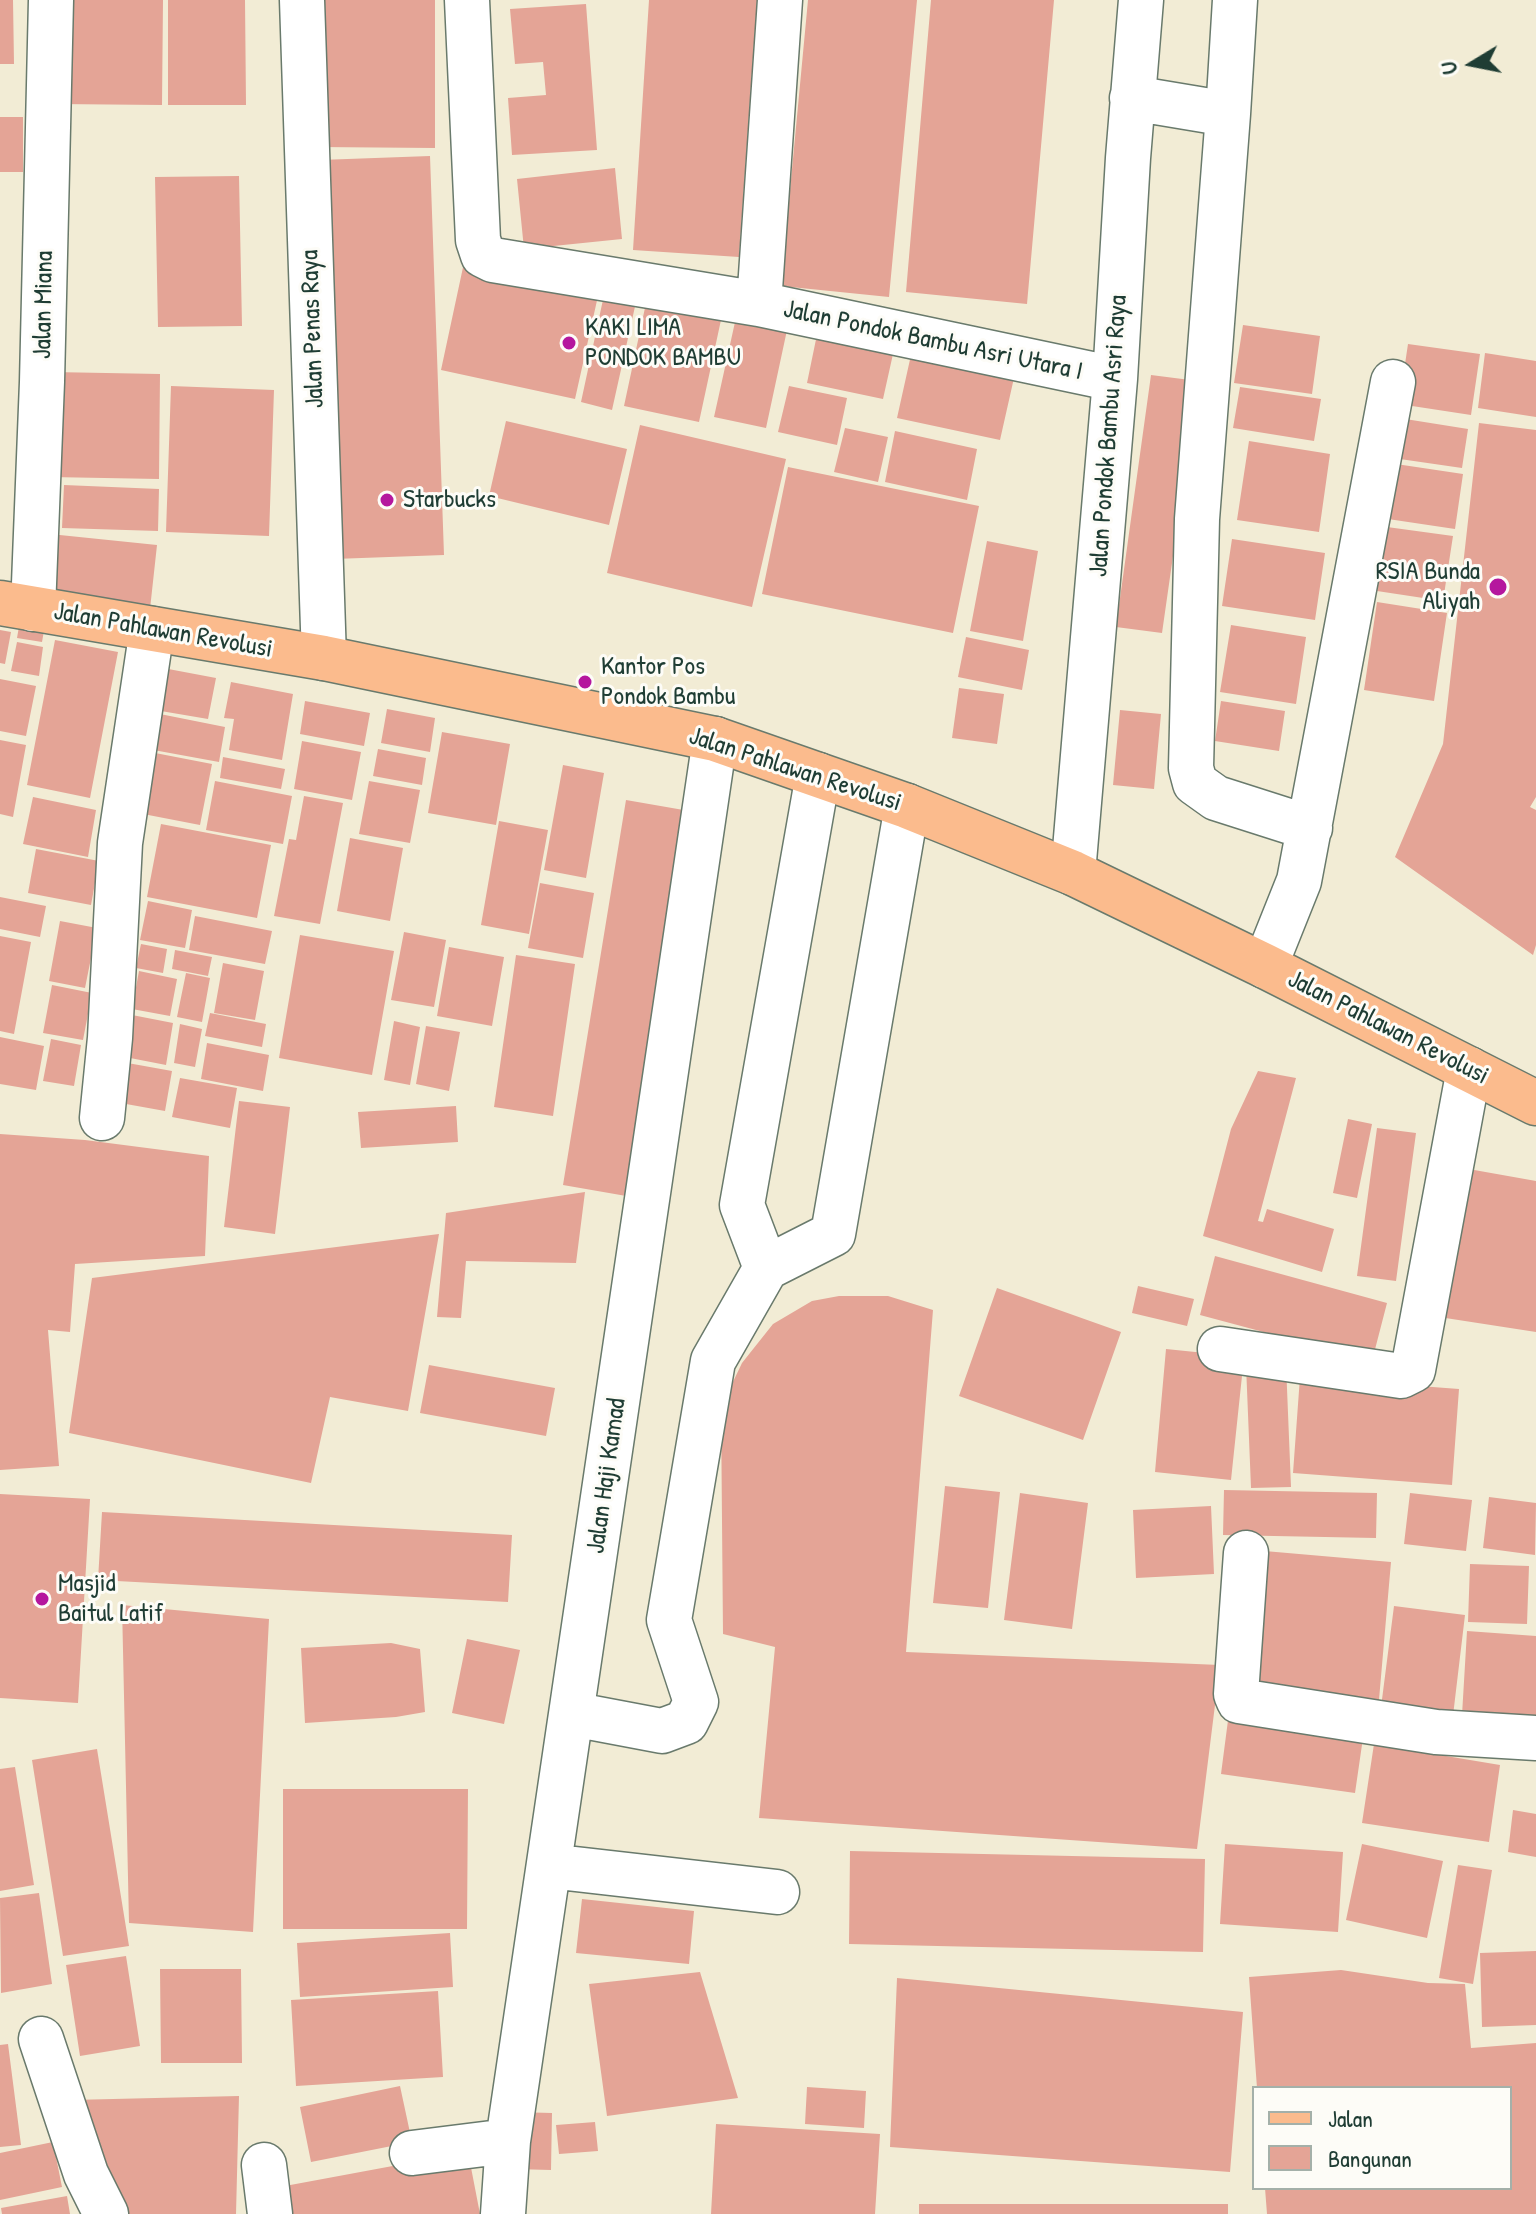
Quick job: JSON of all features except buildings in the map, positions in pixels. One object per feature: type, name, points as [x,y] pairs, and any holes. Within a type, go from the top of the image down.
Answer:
[{"type":"main road","name":"Jalan Pahlawan Revolusi","points":[[16,606],[324,658],[715,739],[907,806],[1073,873],[1536,1103]]},
{"type":"street","name":"Jalan Miana","points":[[16,606],[42,382],[51,0]]},
{"type":"street","name":"Jalan Penas Raya","points":[[302,0],[324,658]]},
{"type":"street","name":"Jalan Pondok Bambu Asri Utara I","points":[[467,0],[478,240],[483,255],[493,260],[759,304],[1115,379]]},
{"type":"street","points":[[759,304],[780,0]]},
{"type":"street","name":"Jalan Pondok Bambu Asri Raya","points":[[1073,873],[1115,379],[1141,0]]},
{"type":"street","points":[[1235,0],[1197,519],[1191,768],[1195,783],[1216,798],[1310,828]]},
{"type":"street","points":[[1132,98],[1228,114]]},
{"type":"street","points":[[1265,966],[1299,881],[1393,382]]},
{"type":"street","points":[[102,1118],[110,1038],[120,843],[152,629]]},
{"type":"street","name":"Jalan Haji Kamad","points":[[503,2214],[508,2141],[715,739]]},
{"type":"street","points":[[766,1268],[742,1205],[818,775]]},
{"type":"street","points":[[572,1714],[662,1731],[686,1722],[696,1702],[669,1620],[713,1361],[766,1268],[833,1234],[907,806]]},
{"type":"street","points":[[1220,1349],[1401,1376],[1413,1370],[1469,1069]]},
{"type":"street","points":[[1246,1553],[1236,1694],[1239,1701],[1436,1732],[1536,1738]]},
{"type":"street","points":[[549,1866],[777,1892]]},
{"type":"street","points":[[41,2039],[86,2174],[106,2214]]},
{"type":"street","points":[[412,2153],[508,2141]]},
{"type":"street","points":[[264,2165],[270,2214]]},
{"type":"place","name":"KAKI LIMA PONDOK BAMBU","points":[[569,343]]},
{"type":"place","name":"Starbucks","points":[[387,500]]},
{"type":"place","name":"RSIA Bunda Aliyah","points":[[1498,587]]},
{"type":"place","name":"Kantor Pos Pondok Bambu","points":[[585,682]]},
{"type":"place","name":"Masjid Baitul Latif","points":[[42,1599]]}]
